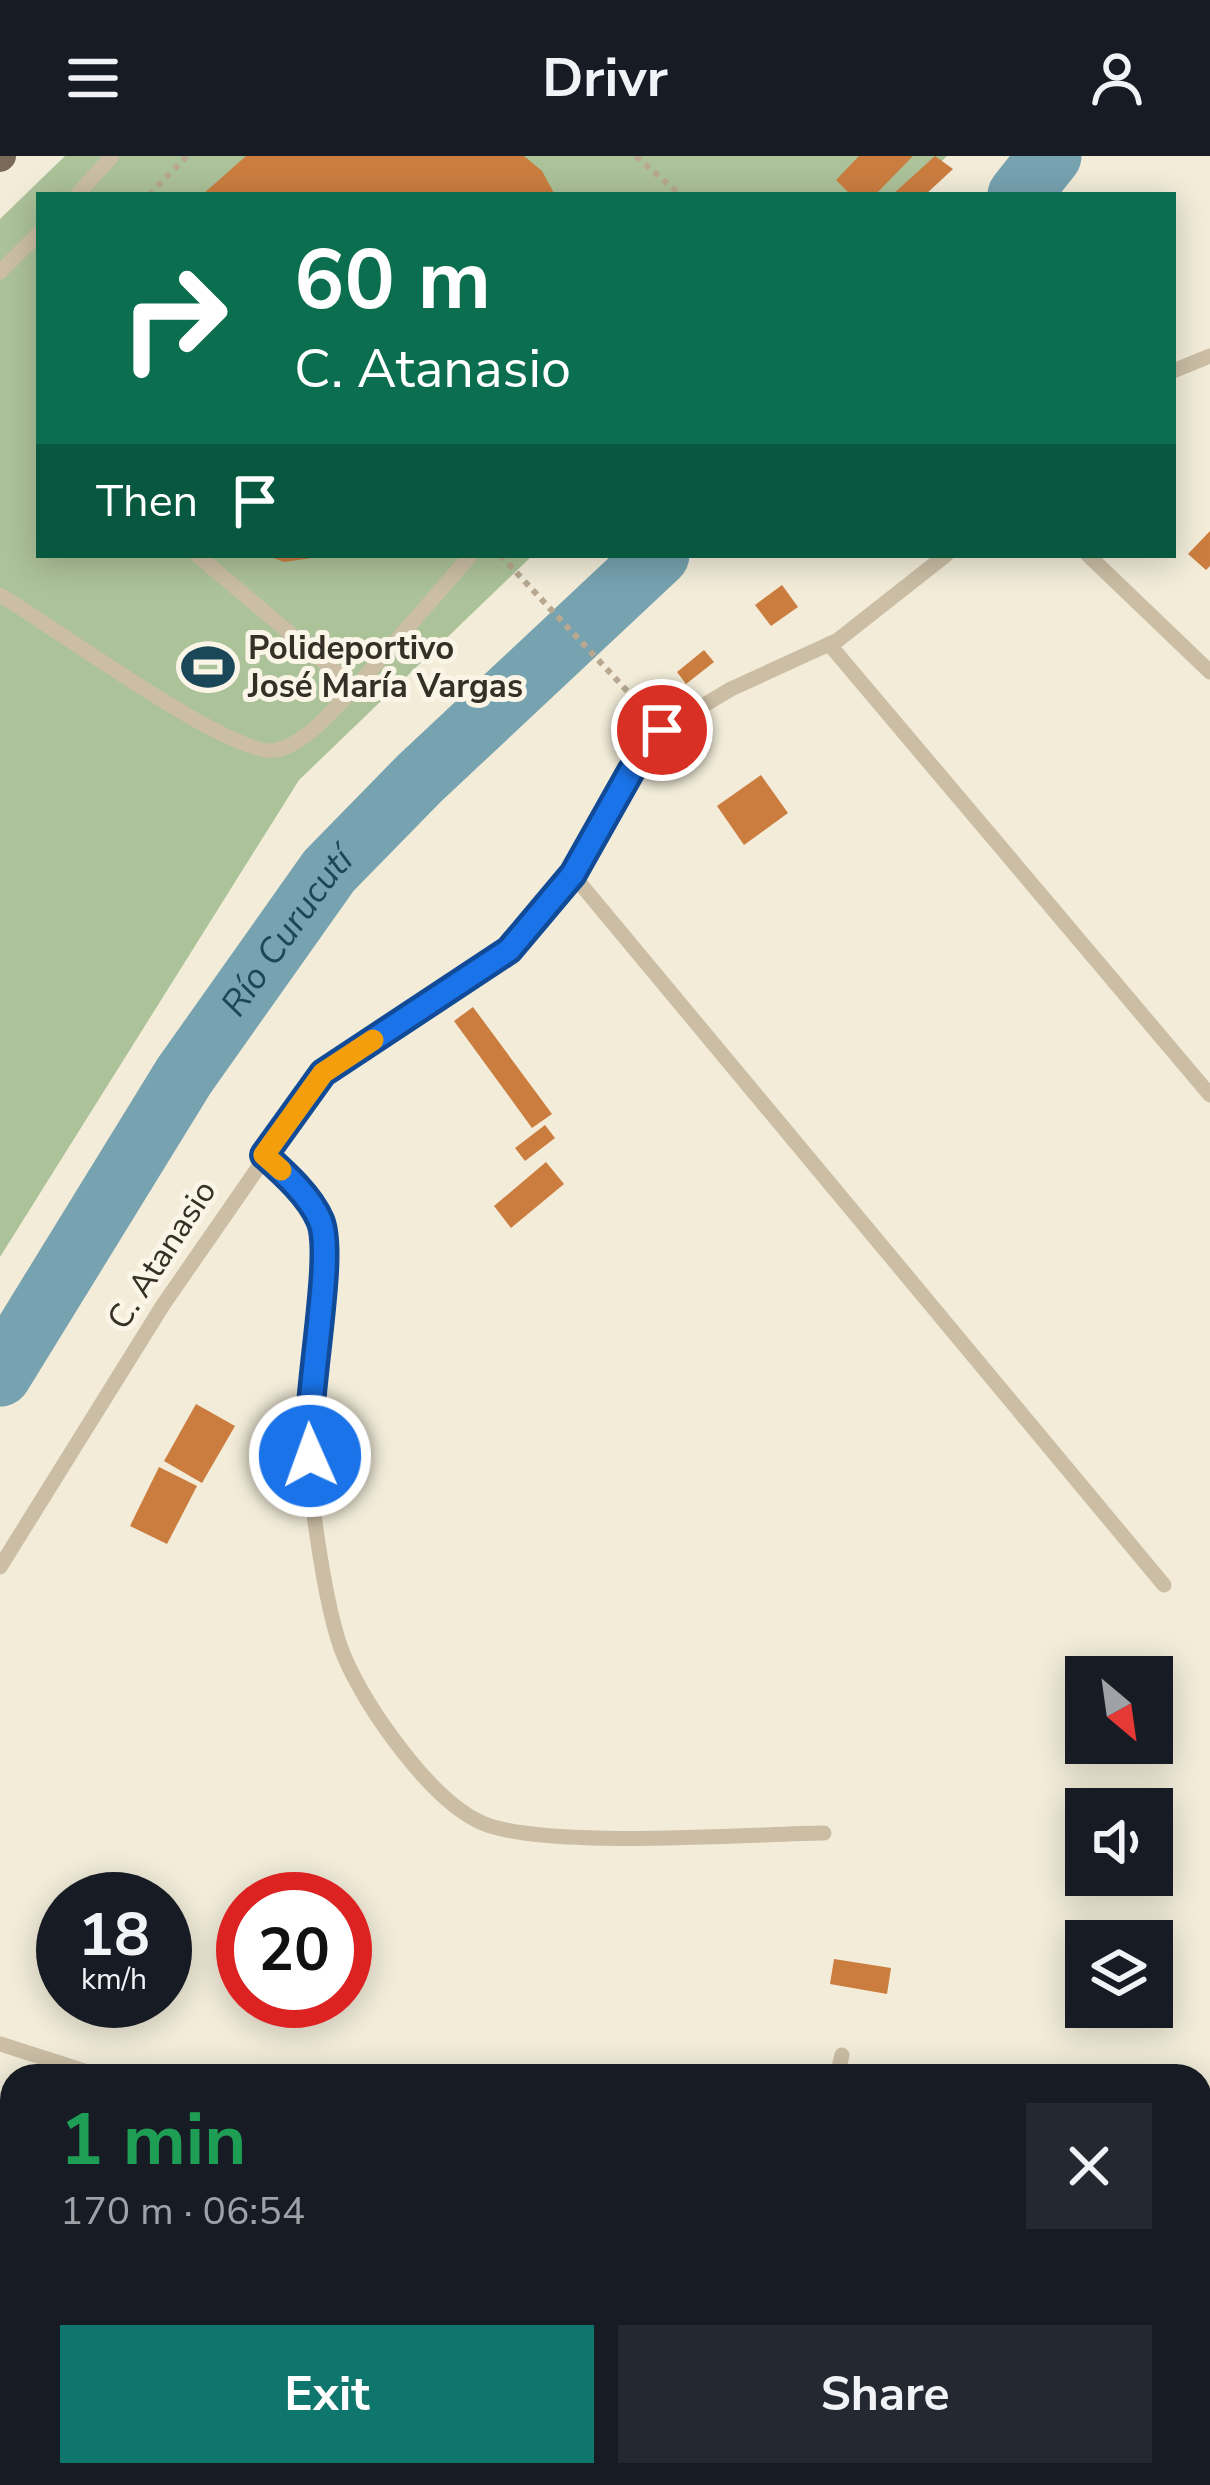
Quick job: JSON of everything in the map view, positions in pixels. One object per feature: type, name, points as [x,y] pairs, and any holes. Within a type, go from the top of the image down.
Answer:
[{"type":"lane","points":[[80,192],[112,156]]},
{"type":"lane","points":[[0,272],[36,236]]},
{"type":"lane","points":[[1176,370],[1210,356]]},
{"type":"lane","points":[[201,558],[355,688]]},
{"type":"lane","points":[[0,595],[64,631],[199,725],[248,749],[272,752],[294,745],[355,688],[468,558]]},
{"type":"lane","name":"C. Atanasio","points":[[0,1567],[264,1155],[323,1073],[509,950],[573,874],[631,771],[662,730],[731,688],[829,644],[942,558]]},
{"type":"lane","points":[[1091,558],[1210,672]]},
{"type":"lane","points":[[829,644],[1210,1095]]},
{"type":"lane","points":[[573,874],[1164,1585]]},
{"type":"lane","points":[[264,1155],[290,1178],[322,1222],[321,1295],[306,1415],[318,1536],[344,1655],[425,1784],[482,1823],[556,1835],[824,1833]]},
{"type":"lane","points":[[0,2044],[62,2064]]},
{"type":"lane","points":[[840,2064],[842,2055]]},
{"type":"path","points":[[152,192],[187,156]]},
{"type":"path","points":[[636,156],[677,192]]},
{"type":"path","points":[[503,558],[662,730]]},
{"type":"green space","name":"Polideportivo José María Vargas","points":[[65,156],[947,156],[910,192],[36,192],[36,558],[530,558],[299,780],[0,1257],[0,219]]},
{"type":"building","points":[[246,156],[524,156],[542,171],[553,192],[205,192]]},
{"type":"building","points":[[859,156],[913,156],[878,192],[848,192],[836,180]]},
{"type":"building","points":[[935,156],[953,169],[928,192],[895,192]]},
{"type":"building","points":[[1210,531],[1210,566],[1206,570],[1188,554]]},
{"type":"building","points":[[782,585],[798,607],[771,626],[755,605]]},
{"type":"building","points":[[704,650],[714,662],[686,684],[677,672]]},
{"type":"building","points":[[761,775],[788,813],[744,845],[717,806]]},
{"type":"building","points":[[473,1007],[552,1114],[532,1128],[454,1021]]},
{"type":"building","points":[[545,1125],[555,1138],[525,1161],[515,1148]]},
{"type":"building","points":[[546,1162],[564,1184],[511,1228],[494,1206]]},
{"type":"building","points":[[196,1404],[235,1426],[202,1483],[164,1461]]},
{"type":"building","points":[[159,1467],[197,1486],[167,1544],[130,1526]]},
{"type":"building","points":[[834,1959],[891,1968],[887,1994],[830,1984]]},
{"type":"waterway","name":"Río Curucutí","points":[[1021,192],[1050,156]]},
{"type":"waterway","name":"Río Curucutí","points":[[0,1375],[184,1076],[329,871],[419,779],[655,558]]},
{"type":"slow traffic","points":[[281,1170],[264,1155],[323,1073],[373,1040]]},
{"type":"place","name":"Polideportivo José María Vargas","points":[[208,667]]},
{"type":"route","points":[[310,1456],[306,1415],[321,1295],[322,1222],[290,1178],[264,1155],[323,1073],[509,950],[573,874],[631,771],[662,730]]}]
